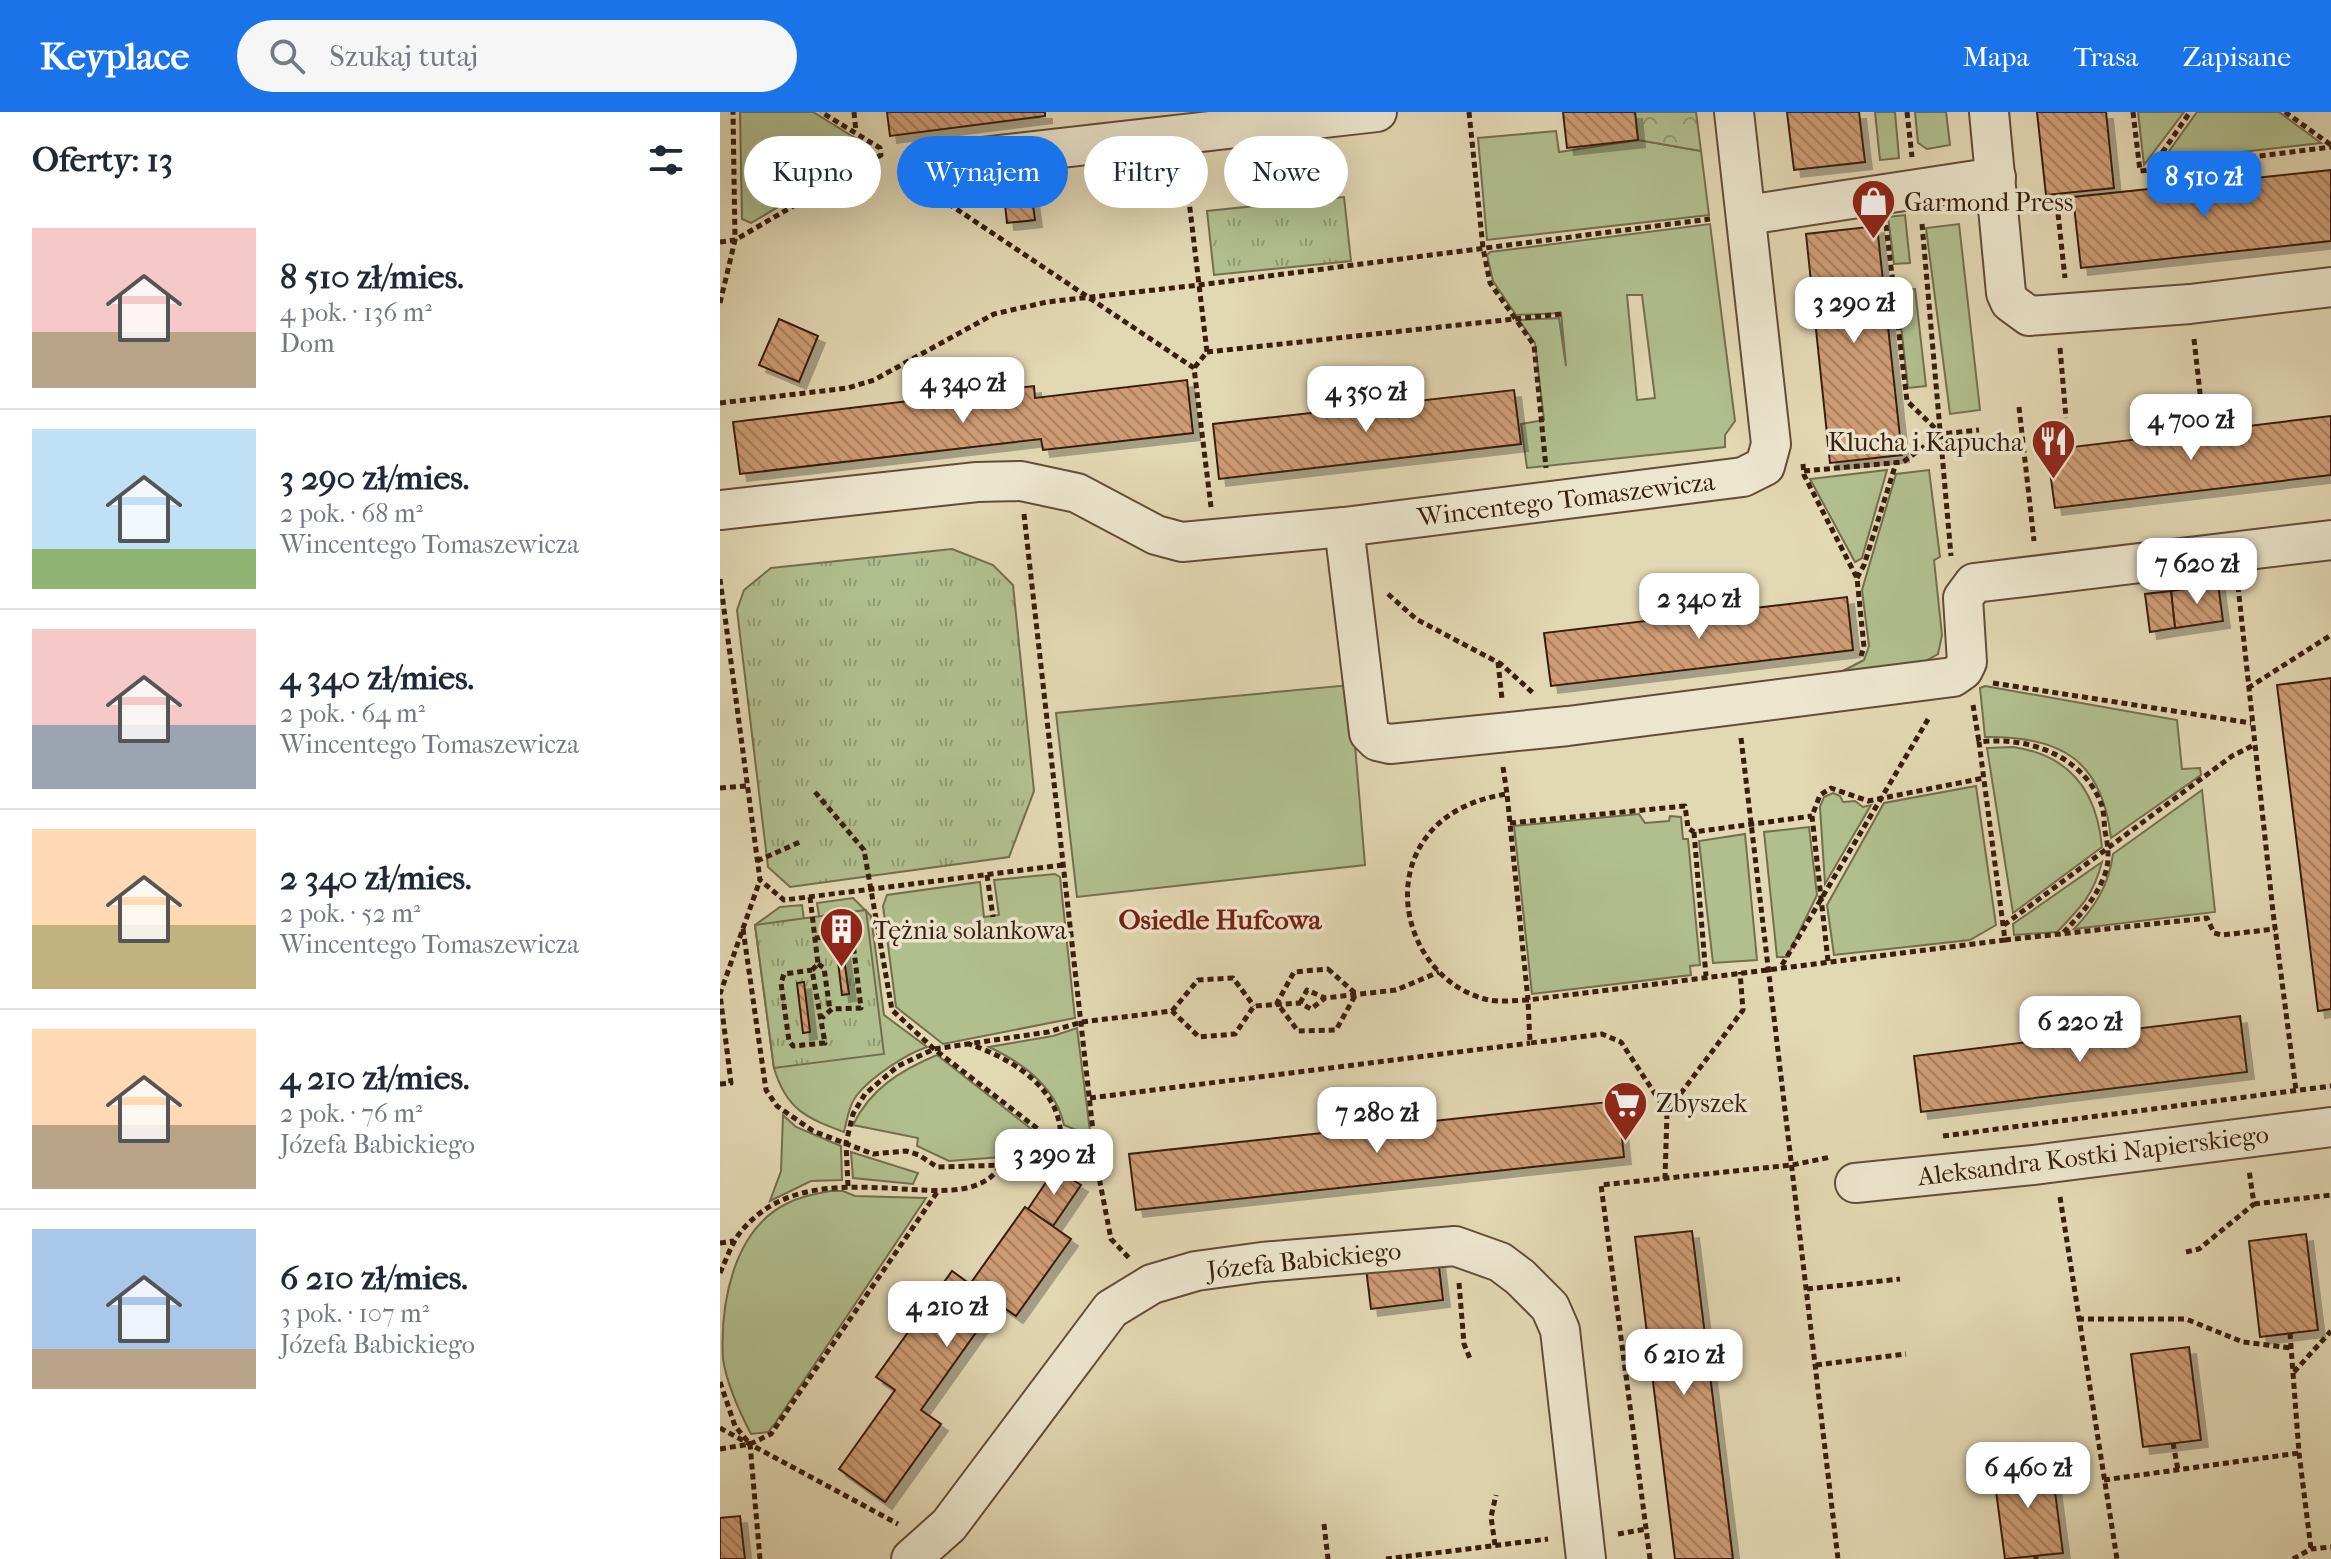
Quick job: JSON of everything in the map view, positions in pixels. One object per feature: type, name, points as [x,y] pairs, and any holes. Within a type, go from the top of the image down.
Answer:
[{"type":"street","points":[[1068,155],[1181,135],[1377,112]]},
{"type":"street","name":"Wincentego Tomaszewicza","points":[[721,510],[977,482],[1021,481],[1077,493],[1156,535],[1182,542],[1215,539],[1346,543],[1550,501],[1743,477],[1765,466],[1771,444],[1734,112]]},
{"type":"street","points":[[1989,112],[2006,293],[2010,302],[2029,316],[2190,304],[2331,287]]},
{"type":"street","points":[[1747,215],[1892,178],[1996,177]]},
{"type":"street","points":[[1346,543],[1369,733],[1377,741],[1390,744],[1738,706],[1953,677],[1963,670],[1967,662],[1962,607],[1967,589],[1982,580],[2331,540]]},
{"type":"street","name":"Aleksandra Kostki Napierskiego","points":[[1855,1183],[2034,1165],[2331,1127]]},
{"type":"street","name":"Józefa Babickiego","points":[[906,1546],[949,1525],[1111,1309],[1152,1284],[1196,1271],[1262,1262],[1455,1246],[1500,1262],[1520,1277],[1550,1307],[1560,1330],[1585,1547]]},
{"type":"path","points":[[720,303],[735,240],[733,112]]},
{"type":"path","points":[[720,242],[735,240],[881,155],[880,148],[821,112]]},
{"type":"path","points":[[854,112],[856,133]]},
{"type":"path","points":[[1469,112],[1483,248],[1490,283],[1534,345],[1550,501]]},
{"type":"path","points":[[1907,112],[1913,161],[1892,178],[1907,401],[1941,434]]},
{"type":"path","points":[[2133,112],[2140,171],[2331,146]]},
{"type":"path","points":[[2151,170],[2190,112]]},
{"type":"path","points":[[2285,112],[2331,146]]},
{"type":"path","points":[[1181,135],[1207,352]]},
{"type":"path","points":[[2057,204],[2066,283]]},
{"type":"path","points":[[974,208],[1087,298],[1194,368]]},
{"type":"path","points":[[720,403],[848,388],[874,380],[994,314],[1047,302],[1747,215]]},
{"type":"path","points":[[1921,223],[1952,560],[1967,589]]},
{"type":"path","points":[[1215,539],[1194,368],[1207,352],[1561,314]]},
{"type":"path","points":[[2019,407],[2037,573]]},
{"type":"path","points":[[1804,471],[1903,462],[1941,434],[1979,430]]},
{"type":"path","points":[[1801,455],[1804,471],[1857,578],[1864,647],[1861,656],[1849,663]]},
{"type":"path","points":[[1857,578],[1864,565],[1896,463]]},
{"type":"path","points":[[1021,481],[1097,1167],[1111,1239],[1152,1284]]},
{"type":"path","points":[[1346,543],[1416,619],[1501,664],[1568,726]]},
{"type":"path","points":[[2234,551],[2251,723],[2296,1090]]},
{"type":"path","points":[[720,579],[760,880],[720,994],[731,1083],[720,1084]]},
{"type":"path","points":[[2248,688],[2331,635]]},
{"type":"path","points":[[1782,966],[1953,677],[2251,723]]},
{"type":"path","points":[[1738,706],[1838,1559]]},
{"type":"path","points":[[2005,940],[1979,742],[2026,742],[2058,754],[2084,776],[2101,805],[2108,849],[2106,872],[2092,902],[2062,934]]},
{"type":"path","points":[[2004,925],[2232,756],[2254,745]]},
{"type":"path","points":[[1828,961],[1812,816],[1820,795],[1831,788],[1868,801],[1984,778]]},
{"type":"path","points":[[720,788],[747,786]]},
{"type":"path","points":[[815,792],[864,850],[892,1010],[934,1049],[1060,1146],[1097,1167]]},
{"type":"path","points":[[1530,1043],[1528,1000],[1507,794],[1463,806],[1434,828],[1414,858],[1406,893],[1411,929],[1427,962],[1454,986],[1487,1000],[1528,1000],[1782,966],[2207,918],[2214,933],[2222,935],[2275,929]]},
{"type":"path","points":[[1510,823],[1685,806],[1688,828],[1694,832],[1812,816]]},
{"type":"path","points":[[1694,832],[1706,976]]},
{"type":"path","points":[[757,862],[800,842]]},
{"type":"path","points":[[760,880],[784,900],[1063,865]]},
{"type":"path","points":[[987,875],[993,917]]},
{"type":"path","points":[[810,897],[818,964],[824,968],[830,1012]]},
{"type":"path","points":[[743,929],[766,1090],[789,1116],[813,1131],[873,1154],[906,1151],[944,1168],[1002,1165],[1022,1161],[1060,1146]]},
{"type":"path","points":[[814,938],[852,935],[861,1008],[832,1009],[822,1018]]},
{"type":"path","points":[[812,970],[825,1043],[793,1046],[789,1041],[781,983],[784,974],[812,970],[818,964]]},
{"type":"path","points":[[1277,1003],[1294,972],[1328,969],[1356,994]]},
{"type":"path","points":[[1172,1011],[1199,1037],[1235,1034],[1254,1006],[1300,1003],[1311,1009],[1325,998],[1396,990],[1439,972]]},
{"type":"path","points":[[1665,1179],[1667,1112],[1743,1010],[1740,972]]},
{"type":"path","points":[[848,1186],[846,1143],[853,1114],[865,1094],[898,1066],[934,1049],[1048,1032],[1082,1022],[1172,1011],[1198,980],[1233,978],[1254,1006]]},
{"type":"path","points":[[1300,1003],[1307,990],[1325,998]]},
{"type":"path","points":[[1277,1003],[1298,1031],[1336,1030],[1356,994]]},
{"type":"path","points":[[1090,1098],[1602,1034],[1621,1042],[1667,1112]]},
{"type":"path","points":[[968,1043],[995,1053],[1038,1084],[1055,1107],[1060,1124],[1060,1146]]},
{"type":"path","points":[[2244,1137],[2254,1204]]},
{"type":"path","points":[[2080,1158],[2081,1175],[2059,1198],[2117,1559]]},
{"type":"path","points":[[720,1273],[735,1241],[755,1216],[776,1202],[811,1189],[848,1186],[938,1191],[957,1189],[987,1180],[1002,1165]]},
{"type":"path","points":[[720,1449],[750,1444],[771,1434],[938,1191]]},
{"type":"path","points":[[2186,1252],[2199,1249],[2254,1204],[2331,1195]]},
{"type":"path","points":[[720,1243],[735,1241]]},
{"type":"path","points":[[1455,1246],[1464,1344],[1471,1361]]},
{"type":"path","points":[[1807,1289],[1900,1279]]},
{"type":"path","points":[[2078,1319],[2186,1319],[2243,1342],[2291,1348]]},
{"type":"path","points":[[2293,1373],[2331,1331]]},
{"type":"path","points":[[2290,1333],[2299,1453],[2311,1549]]},
{"type":"path","points":[[1816,1365],[1906,1354]]},
{"type":"path","points":[[720,1382],[735,1426],[750,1444],[760,1559]]},
{"type":"path","points":[[720,1428],[897,1521],[906,1546]]},
{"type":"path","points":[[2173,1443],[2178,1470]]},
{"type":"path","points":[[2104,1480],[2299,1453]]},
{"type":"path","points":[[1495,1545],[1491,1517],[1496,1495]]},
{"type":"path","points":[[1324,1524],[1328,1559]]},
{"type":"path","points":[[1386,1559],[1495,1545],[1585,1547]]},
{"type":"path","points":[[2293,1559],[2311,1549],[2331,1547]]},
{"type":"green space","points":[[740,112],[813,112],[852,136],[744,136],[744,208],[776,208],[751,223],[742,219]]},
{"type":"green space","points":[[1635,112],[1696,112],[1701,151],[1638,140]]},
{"type":"green space","points":[[1875,112],[1895,112],[1899,158],[1880,160]]},
{"type":"green space","points":[[1915,112],[1946,112],[1950,145],[1927,149],[1918,143]]},
{"type":"green space","points":[[2138,112],[2184,112],[2144,165]]},
{"type":"green space","points":[[2197,112],[2279,112],[2321,143],[2162,161]]},
{"type":"green space","points":[[1556,131],[1559,152],[1638,140],[1701,151],[1709,215],[1487,240],[1478,138]]},
{"type":"green space","points":[[1345,208],[1351,261],[1214,275],[1207,211]]},
{"type":"green space","points":[[1905,215],[1910,263],[1894,264],[1888,217]]},
{"type":"green space","points":[[1710,224],[1735,421],[1725,435],[1725,447],[1527,468],[1521,424],[1544,420],[1535,343],[1519,320],[1559,318],[1566,366],[1561,313],[1516,315],[1493,281],[1487,255],[1490,252]],"holes":[[[1627,295],[1642,295],[1655,398],[1637,400]]]},
{"type":"green space","points":[[1959,224],[1980,410],[1950,414],[1926,228]]},
{"type":"green space","points":[[1915,289],[1926,386],[1908,388],[1897,290]]},
{"type":"green space","points":[[1887,470],[1862,558],[1855,562],[1810,479]]},
{"type":"green space","points":[[1929,470],[1940,557],[1934,560],[1942,635],[1938,654],[1920,664],[1837,674],[1864,660],[1869,646],[1862,590],[1896,474]]},
{"type":"green space","points":[[952,549],[993,565],[1013,585],[1034,791],[1009,857],[790,887],[768,867],[737,610],[744,590],[771,568]]},
{"type":"green space","points":[[1350,685],[1365,865],[1077,897],[1056,713]]},
{"type":"green space","points":[[1985,686],[2177,720],[2182,769],[2200,768],[2201,775],[2111,838],[2098,789],[2087,771],[2073,758],[2035,741],[1985,737],[1980,688]]},
{"type":"green space","points":[[2013,747],[2050,758],[2077,779],[2094,809],[2102,847],[2013,913],[1987,748]]},
{"type":"green space","points":[[1976,786],[1996,925],[1970,940],[1834,955],[1827,905],[1884,803]]},
{"type":"green space","points":[[2202,790],[2215,912],[2074,929],[2100,895],[2113,854]]},
{"type":"green space","points":[[1833,793],[1840,796],[1843,802],[1855,801],[1863,807],[1871,805],[1825,884],[1820,807],[1824,797]]},
{"type":"green space","points":[[1639,814],[1645,823],[1669,821],[1670,816],[1681,817],[1683,839],[1688,839],[1700,965],[1690,966],[1691,975],[1532,994],[1514,826]]},
{"type":"green space","points":[[1809,827],[1817,895],[1787,957],[1777,957],[1764,832]]},
{"type":"green space","points":[[1745,834],[1757,960],[1713,963],[1699,841]]},
{"type":"green space","points":[[2102,862],[2095,884],[2085,900],[2057,932],[2014,935],[2013,924]]},
{"type":"green space","points":[[1055,874],[1060,877],[1075,1018],[943,1044],[896,1007],[883,906],[887,895],[980,882],[984,917],[999,915],[994,880]]},
{"type":"green space","points":[[853,898],[871,916],[884,1015],[927,1047],[889,1067],[863,1088],[852,1103],[844,1132],[799,1110],[791,1103],[779,1082],[774,1068],[755,925],[780,907],[802,905],[810,964],[819,916],[817,903]]},
{"type":"green space","points":[[866,910],[884,1054],[774,1068],[755,925]]},
{"type":"green space","points":[[1077,1028],[1091,1139],[1088,1145],[1081,1132],[1064,1125],[1054,1099],[1036,1078],[989,1047],[1053,1036]]},
{"type":"green space","points":[[937,1055],[1044,1139],[1041,1149],[1002,1157],[949,1161],[917,1146],[918,1138],[853,1125],[868,1101],[888,1082]]},
{"type":"green space","points":[[783,1115],[796,1127],[841,1146],[842,1180],[811,1181],[770,1201],[781,1171]]},
{"type":"green space","points":[[851,1152],[918,1173],[913,1184],[853,1178]]},
{"type":"green space","points":[[830,1191],[843,1191],[855,1196],[926,1198],[776,1422],[768,1432],[751,1434],[734,1398],[723,1359],[724,1315],[734,1270],[742,1249],[769,1215],[793,1201]]},
{"type":"building","points":[[887,112],[1045,112],[1045,116],[890,136]]},
{"type":"building","points":[[1563,112],[1635,112],[1638,140],[1567,148]]},
{"type":"building","points":[[1787,112],[1859,112],[1865,162],[1794,170]]},
{"type":"building","points":[[2037,112],[2106,112],[2114,188],[2046,195]]},
{"type":"building","points":[[2331,170],[2331,241],[2081,268],[2073,197]]},
{"type":"building","points":[[1005,208],[1033,208],[1035,220],[1007,223]]},
{"type":"building","points":[[1877,226],[1902,455],[1830,463],[1806,234]]},
{"type":"building","points":[[779,319],[818,336],[799,382],[759,365]]},
{"type":"building","points":[[1187,380],[1193,433],[1043,450],[1041,439],[740,474],[733,422],[1034,386],[1035,398]]},
{"type":"building","points":[[1514,390],[1521,444],[1219,479],[1213,424]]},
{"type":"building","points":[[2331,416],[2331,475],[2055,508],[2047,450]]},
{"type":"building","points":[[2218,584],[2223,621],[2175,628],[2171,591]]},
{"type":"building","points":[[2171,591],[2175,628],[2150,632],[2145,594]]},
{"type":"building","points":[[1847,597],[1853,650],[1551,686],[1544,633]]},
{"type":"building","points":[[2331,678],[2331,1009],[2318,1011],[2277,685]]},
{"type":"building","name":"Tężnia solankowa","points":[[842,944],[849,994],[842,995],[836,945]]},
{"type":"building","points":[[804,982],[810,1032],[803,1033],[797,983]]},
{"type":"building","points":[[2240,1016],[2247,1072],[1921,1112],[1914,1056]]},
{"type":"building","points":[[1618,1101],[1624,1157],[1136,1210],[1129,1154]]},
{"type":"building","points":[[1055,1169],[1081,1185],[1053,1226],[1028,1209]]},
{"type":"building","points":[[1025,1207],[1071,1239],[1016,1316],[997,1303],[921,1410],[941,1424],[885,1502],[839,1469],[895,1390],[876,1377],[952,1271],[970,1284]]},
{"type":"building","points":[[1692,1231],[1733,1559],[1675,1559],[1635,1237]]},
{"type":"building","points":[[2306,1234],[2318,1330],[2260,1337],[2249,1241]]},
{"type":"building","points":[[1438,1259],[1443,1300],[1371,1309],[1366,1268]]},
{"type":"building","points":[[2189,1347],[2201,1440],[2143,1447],[2131,1354]]},
{"type":"building","points":[[2051,1461],[2063,1553],[2005,1559],[1993,1468]]},
{"type":"building","points":[[740,1516],[745,1559],[720,1559],[720,1518]]},
{"type":"place","name":"Garmond Press","points":[[1873,241]]},
{"type":"place","name":"Klucha i Kapucha","points":[[2054,481]]},
{"type":"place","name":"Tężnia solankowa","points":[[842,969]]},
{"type":"place","name":"Zbyszek","points":[[1625,1142]]},
{"type":"district","name":"Osiedle Hufcowa","points":[[1220,919]]}]
